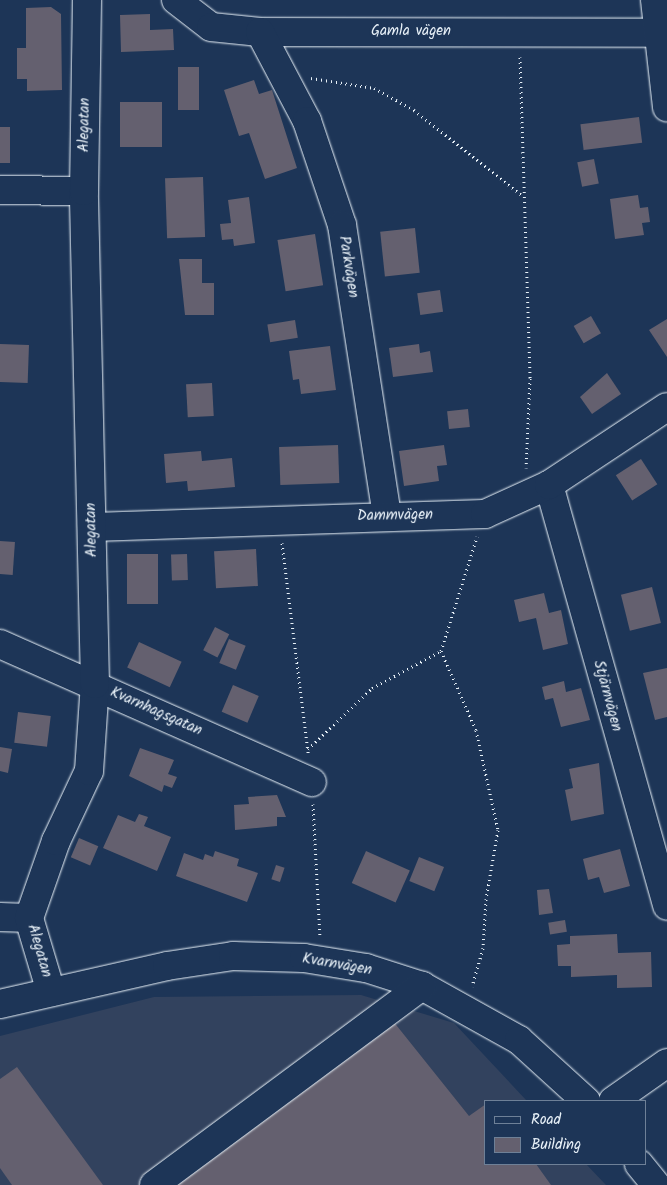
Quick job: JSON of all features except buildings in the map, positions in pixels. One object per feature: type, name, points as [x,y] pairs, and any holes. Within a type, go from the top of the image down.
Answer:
[{"type":"street","name":"Alegatan","points":[[0,1004],[51,992],[29,918],[56,840],[89,771],[95,684],[84,191],[87,0]]},
{"type":"street","name":"Gamla vägen","points":[[176,0],[211,27],[260,32],[656,33]]},
{"type":"street","points":[[655,0],[656,33],[667,107]]},
{"type":"street","name":"Parkvägen","points":[[260,32],[307,121],[342,225],[387,516]]},
{"type":"street","points":[[0,190],[84,191]]},
{"type":"street","name":"Dammvägen","points":[[92,527],[484,514],[550,485],[667,406]]},
{"type":"street","name":"Stjärnvägen","points":[[550,485],[667,906]]},
{"type":"street","name":"Kvarnhagsgatan","points":[[0,644],[95,684],[312,782]]},
{"type":"street","points":[[0,917],[29,918]]},
{"type":"street","name":"Kvarnvägen","points":[[51,992],[234,956],[322,961],[366,968],[422,986],[519,1040],[585,1100]]},
{"type":"street","points":[[154,1185],[422,986]]},
{"type":"street","points":[[614,1100],[667,1063]]},
{"type":"street","points":[[640,1165],[656,1185]]},
{"type":"path","points":[[519,33],[530,378],[525,496]]},
{"type":"path","points":[[283,76],[345,80],[374,88],[414,110],[524,196]]},
{"type":"path","points":[[468,1012],[483,948],[486,899],[498,830],[476,730],[441,651],[484,514]]},
{"type":"path","points":[[279,520],[312,782],[322,961]]},
{"type":"path","points":[[308,749],[372,688],[441,651]]},
{"type":"shaded area","points":[[361,995],[454,1023],[526,1100],[484,1100],[484,1165],[587,1165],[606,1185],[0,1185],[0,1036],[154,997]]}]
